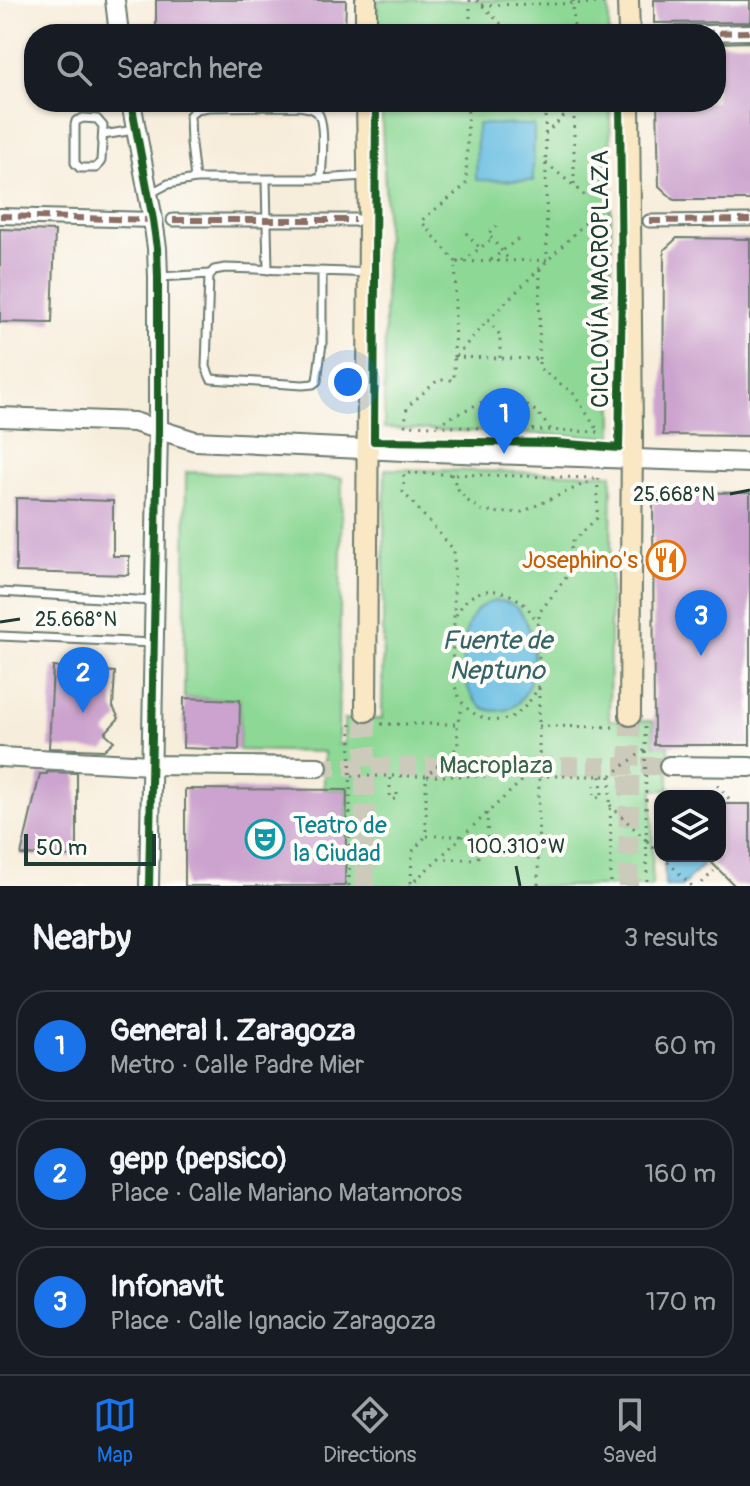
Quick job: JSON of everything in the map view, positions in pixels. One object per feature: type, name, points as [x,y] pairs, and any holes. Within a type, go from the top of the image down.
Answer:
[{"type":"main road","points":[[366,0],[366,24]]},
{"type":"main road","points":[[628,1],[629,24]]},
{"type":"main road","points":[[366,719],[367,112]]},
{"type":"main road","points":[[629,112],[630,723]]},
{"type":"street","points":[[115,0],[118,24]]},
{"type":"street","points":[[726,33],[750,32]]},
{"type":"street","points":[[133,112],[153,220],[158,277],[149,886]]},
{"type":"street","points":[[0,216],[153,220]]},
{"type":"street","points":[[173,220],[355,220]]},
{"type":"street","points":[[649,221],[750,220]]},
{"type":"street","points":[[0,417],[134,422],[195,441],[750,463]]},
{"type":"street","points":[[0,757],[151,765],[318,767]]},
{"type":"street","points":[[669,766],[750,767]]},
{"type":"lane","points":[[192,112],[189,120],[195,179]]},
{"type":"lane","points":[[316,112],[320,116],[321,179]]},
{"type":"lane","points":[[97,119],[103,126],[103,135],[100,164],[93,168],[77,166],[74,159],[76,121],[97,119]]},
{"type":"lane","points":[[103,135],[136,129]]},
{"type":"lane","points":[[149,194],[168,184],[195,179],[367,176]]},
{"type":"lane","points":[[266,180],[268,270]]},
{"type":"lane","points":[[158,277],[210,274],[221,268],[368,274]]},
{"type":"lane","points":[[210,274],[206,367],[209,376],[214,380],[303,385],[313,384],[319,379],[322,272]]},
{"type":"lane","points":[[0,592],[154,601]]},
{"type":"lane","points":[[0,636],[153,643]]},
{"type":"path","points":[[470,0],[470,24]]},
{"type":"path","points":[[477,0],[501,24]]},
{"type":"path","points":[[482,5],[497,2],[628,1]]},
{"type":"path","points":[[574,2],[574,24]]},
{"type":"path","points":[[468,112],[466,185],[421,221],[456,262],[454,380],[438,380],[407,407],[405,425],[599,432],[573,393],[539,368],[540,267]]},
{"type":"path","points":[[545,112],[547,260]]},
{"type":"path","points":[[545,134],[567,112]]},
{"type":"path","points":[[574,112],[574,186]]},
{"type":"path","points":[[546,162],[587,198]]},
{"type":"path","points":[[454,357],[587,221]]},
{"type":"path","points":[[497,226],[488,234],[510,261]]},
{"type":"path","points":[[466,233],[480,248]]},
{"type":"path","points":[[489,261],[519,238]]},
{"type":"path","points":[[462,262],[492,239]]},
{"type":"path","points":[[456,262],[547,260]]},
{"type":"path","points":[[488,320],[500,335],[500,358]]},
{"type":"path","points":[[454,357],[539,359]]},
{"type":"path","points":[[433,426],[484,401],[505,401],[523,403],[537,412],[551,430]]},
{"type":"path","points":[[410,885],[412,852],[426,836],[426,776],[458,747],[457,724],[463,705],[453,678],[454,550],[403,492],[404,473],[598,478]]},
{"type":"path","points":[[451,474],[468,501],[483,511],[501,513],[522,512],[598,478]]},
{"type":"path","points":[[538,886],[539,613],[571,571],[571,543],[597,518],[598,478]]},
{"type":"path","points":[[454,617],[467,600],[478,593],[492,590],[509,593],[534,614],[539,629]]},
{"type":"path","points":[[463,705],[484,718],[496,721],[517,714],[530,702],[539,686]]},
{"type":"path","points":[[349,886],[351,776],[366,719],[457,724]]},
{"type":"path","points":[[539,726],[630,723],[646,749],[647,886]]},
{"type":"path","points":[[351,776],[610,776],[646,749]]},
{"type":"path","points":[[594,785],[594,798],[602,797],[601,775]]},
{"type":"path","points":[[390,776],[390,799],[397,799],[397,787]]},
{"type":"path","points":[[410,885],[527,776]]},
{"type":"path","points":[[610,776],[611,886]]},
{"type":"path","points":[[714,782],[733,803]]},
{"type":"path","points":[[610,805],[654,848]]},
{"type":"path","points":[[438,859],[476,859],[488,847],[487,813]]},
{"type":"path","points":[[426,836],[463,836]]},
{"type":"path","points":[[668,862],[692,886]]},
{"type":"path","points":[[702,883],[714,871]]},
{"type":"green space","points":[[377,0],[609,0],[609,24],[378,24]]},
{"type":"green space","points":[[381,112],[610,112],[613,437],[384,428],[386,209]]},
{"type":"green space","name":"Macroplaza","points":[[385,469],[612,474],[609,720],[653,721],[654,745],[669,745],[669,790],[653,790],[652,886],[345,886],[347,790],[324,790],[324,752],[239,750],[240,700],[184,698],[186,472],[342,478],[338,744],[344,745],[344,719],[382,719]]},
{"type":"water","points":[[477,124],[534,125],[533,181],[476,180]]},
{"type":"water","name":"Fuente de Neptuno","points":[[495,601],[513,605],[523,615],[533,648],[533,666],[522,698],[512,708],[497,711],[483,708],[473,698],[463,668],[463,651],[471,619],[481,607]]},
{"type":"water","points":[[664,862],[700,862],[703,865],[682,886],[665,886]]},
{"type":"building","points":[[156,0],[346,0],[345,24],[156,24]]},
{"type":"building","points":[[654,0],[750,0],[750,22],[654,23]]},
{"type":"building","points":[[750,42],[750,200],[674,200],[659,186],[657,112],[726,112],[726,43]]},
{"type":"building","points":[[0,229],[55,231],[52,323],[0,322]]},
{"type":"building","points":[[677,238],[750,239],[750,436],[663,435],[664,250]]},
{"type":"building","points":[[653,492],[750,493],[750,745],[654,745]]},
{"type":"building","points":[[16,498],[113,501],[113,556],[129,556],[129,575],[16,572]]},
{"type":"building","points":[[53,667],[115,672],[113,707],[119,718],[105,733],[114,741],[104,750],[49,748]]},
{"type":"building","points":[[184,698],[240,700],[239,750],[183,748]]},
{"type":"building","points":[[77,773],[77,857],[21,855],[40,774]]},
{"type":"building","name":"Teatro de la Ciudad","points":[[185,789],[347,790],[345,886],[185,886]]},
{"type":"building","points":[[726,804],[750,804],[750,886],[735,886],[711,862],[726,862]]},
{"type":"tunnel","points":[[364,886],[366,711]]},
{"type":"tunnel","points":[[628,886],[630,715]]},
{"type":"tunnel","points":[[318,767],[669,766]]},
{"type":"marked path","points":[[726,33],[750,32]]},
{"type":"marked path","points":[[0,216],[153,220]]},
{"type":"marked path","points":[[173,220],[355,220]]},
{"type":"marked path","points":[[649,221],[750,220]]},
{"type":"cycle path","points":[[133,112],[153,220],[158,277],[149,886]]},
{"type":"cycle path","name":"CICLOVÍA MACROPLAZA","points":[[376,112],[374,441],[556,443],[619,448],[622,289],[620,112]]},
{"type":"place","name":"General I. Zaragoza","points":[[504,454]]},
{"type":"place","name":"Josephino's","points":[[666,560]]},
{"type":"place","name":"Infonavit","points":[[701,656]]},
{"type":"place","name":"gepp (pepsico)","points":[[83,713]]},
{"type":"place","name":"Teatro de la Ciudad","points":[[265,839]]}]
